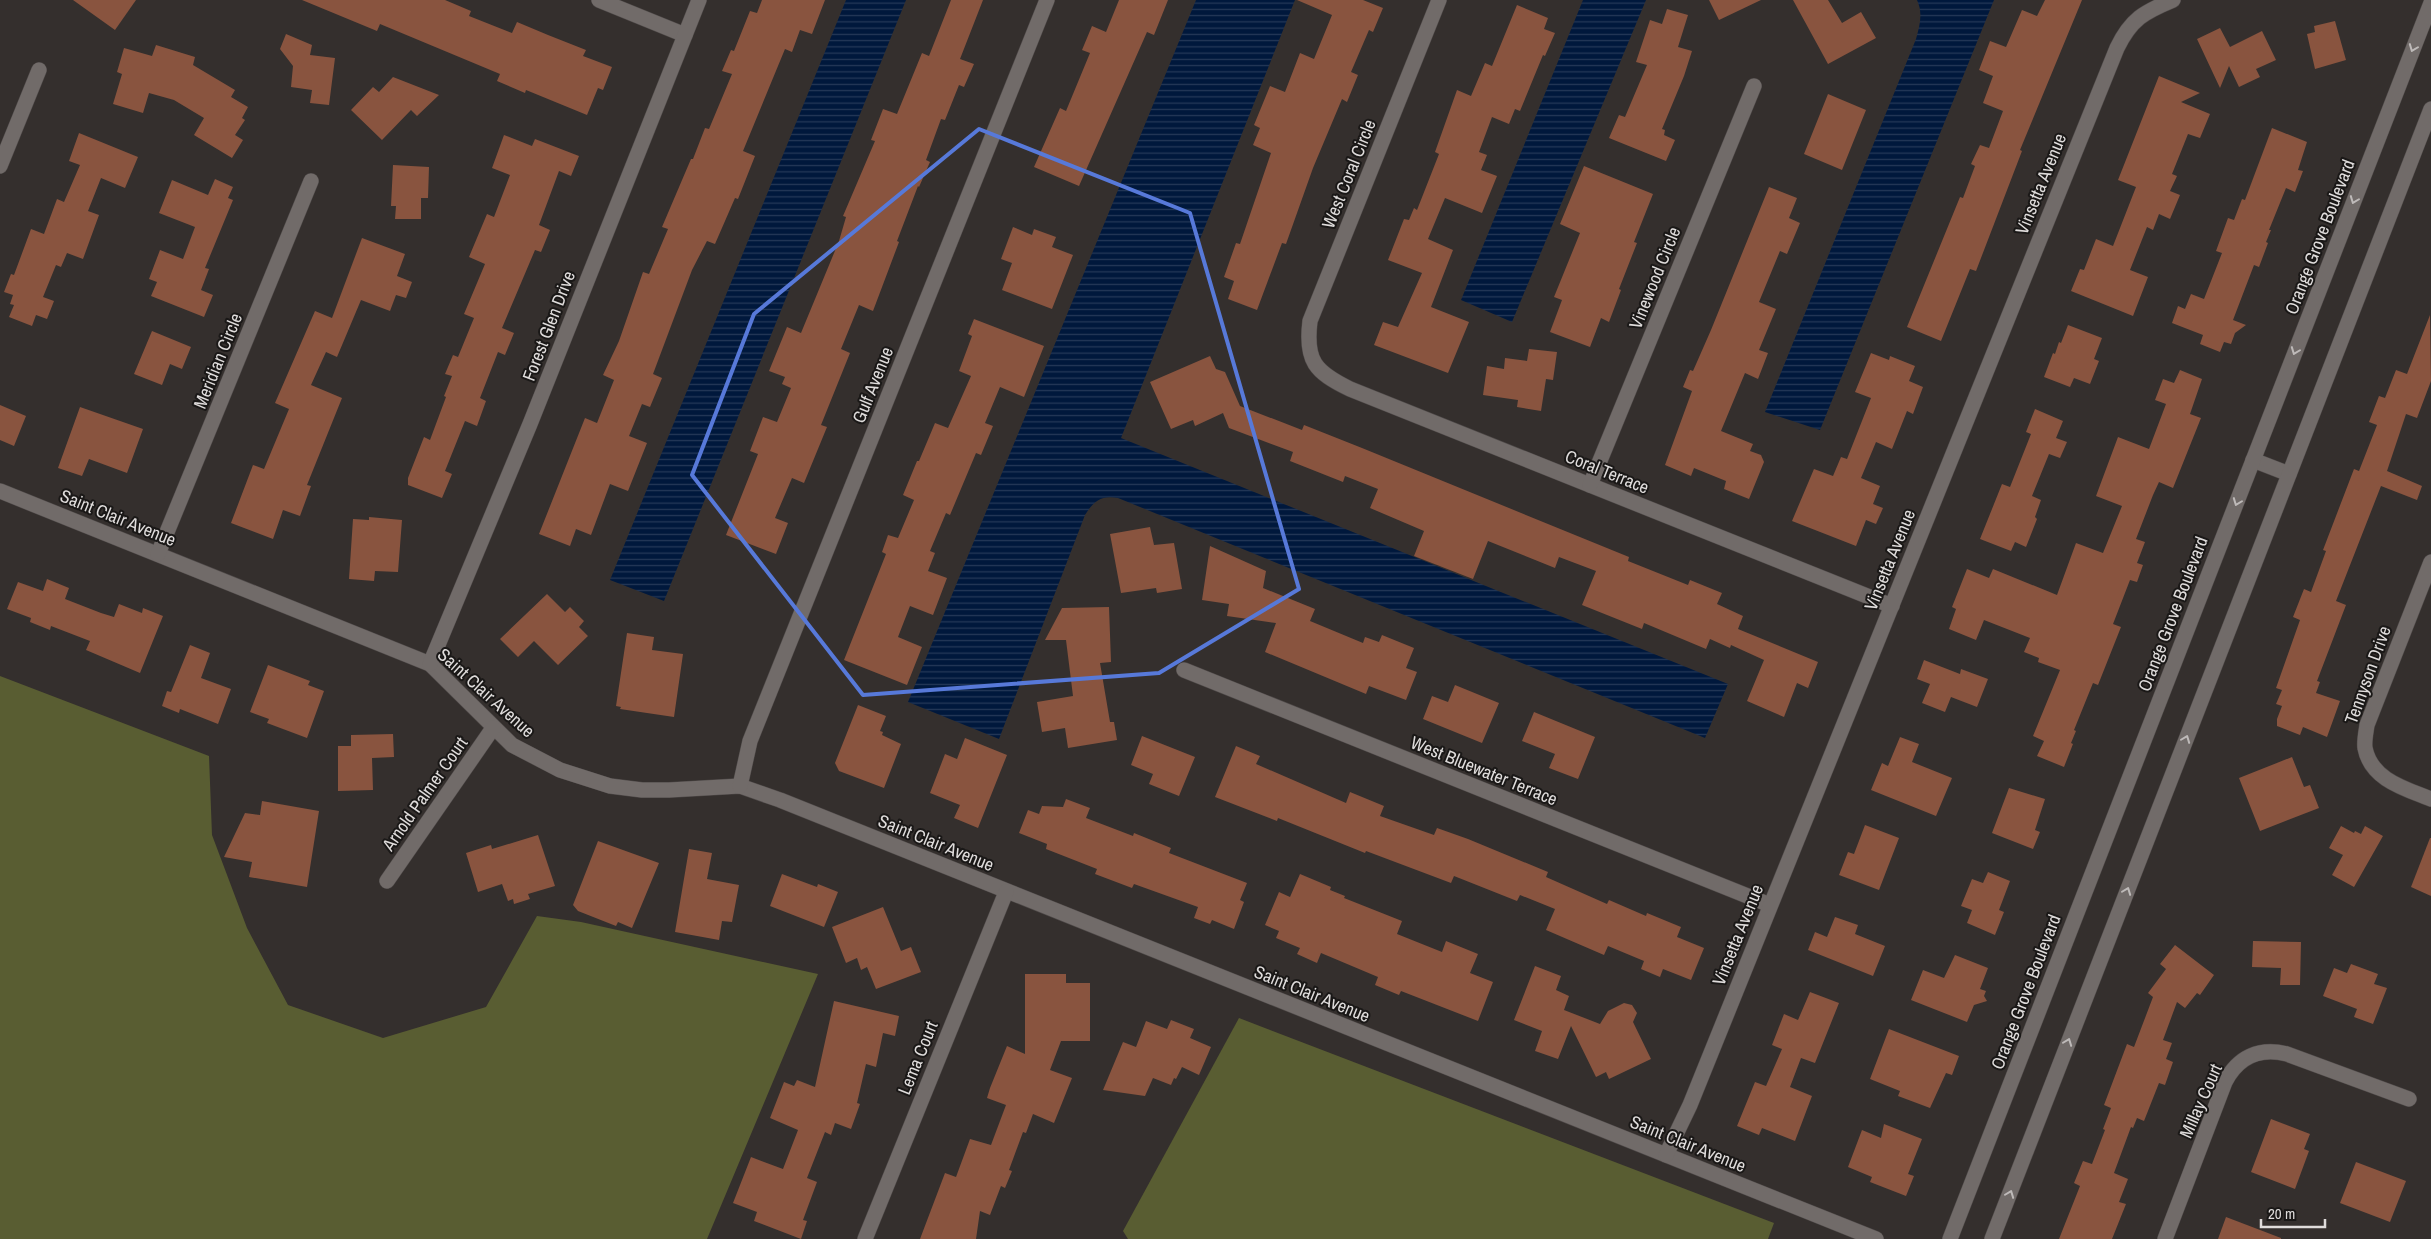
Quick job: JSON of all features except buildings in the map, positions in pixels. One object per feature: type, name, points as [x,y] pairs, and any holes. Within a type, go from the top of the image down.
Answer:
[{"type":"street","points":[[598,0],[685,35]]},
{"type":"street","name":"Forest Glen Drive","points":[[430,664],[530,424],[699,0]]},
{"type":"street","name":"Gulf Avenue","points":[[740,786],[750,741],[1047,0]]},
{"type":"street","name":"West Coral Circle","points":[[1314,364],[1307,342],[1310,321],[1439,0]]},
{"type":"street","name":"Vinsetta Avenue","points":[[1666,1155],[1690,1105],[2123,35],[2140,15],[2172,0]]},
{"type":"street","name":"Orange Grove Boulevard","points":[[1950,1239],[2431,3]]},
{"type":"street","points":[[0,166],[39,70]]},
{"type":"street","name":"Vinewood Circle","points":[[1590,485],[1754,86]]},
{"type":"street","points":[[1992,1239],[2431,109]]},
{"type":"street","name":"Meridian Circle","points":[[158,554],[311,180]]},
{"type":"street","name":"Coral Terrace","points":[[1314,364],[1331,379],[1350,389],[1892,606]]},
{"type":"street","points":[[2253,460],[2289,474]]},
{"type":"street","name":"Saint Clair Avenue","points":[[0,491],[430,664],[458,689],[493,728],[512,745],[536,759],[585,779],[610,786],[669,790],[740,786],[1876,1239]]},
{"type":"street","name":"Tennyson Drive","points":[[2431,562],[2366,725],[2365,749],[2375,770],[2395,785],[2431,799]]},
{"type":"street","name":"West Bluewater Terrace","points":[[1184,670],[1770,905]]},
{"type":"street","name":"Arnold Palmer Court","points":[[387,881],[493,728]]},
{"type":"street","name":"Lema Court","points":[[865,1239],[1006,892]]},
{"type":"street","name":"Millay Court","points":[[2165,1239],[2225,1082],[2242,1059],[2258,1053],[2282,1052],[2409,1099]]},
{"type":"highlighted area","points":[[979,129],[1190,213],[1299,589],[1159,673],[863,695],[692,475],[754,314]]},
{"type":"green space","points":[[0,676],[209,756],[212,835],[247,928],[288,1005],[383,1038],[486,1007],[537,916],[581,922],[818,974],[707,1239],[0,1239]]},
{"type":"green space","points":[[1239,1018],[1774,1223],[1768,1239],[1128,1239],[1123,1231]]},
{"type":"water","points":[[846,0],[906,0],[664,601],[610,580]]},
{"type":"water","points":[[1196,0],[1295,0],[1121,438],[1728,684],[1705,738],[1112,497],[1098,500],[1085,515],[999,739],[908,702]]},
{"type":"water","points":[[1583,0],[1646,0],[1512,322],[1461,300]]},
{"type":"water","points":[[1917,0],[1994,0],[1820,430],[1765,412],[1916,39],[1920,24]]}]
